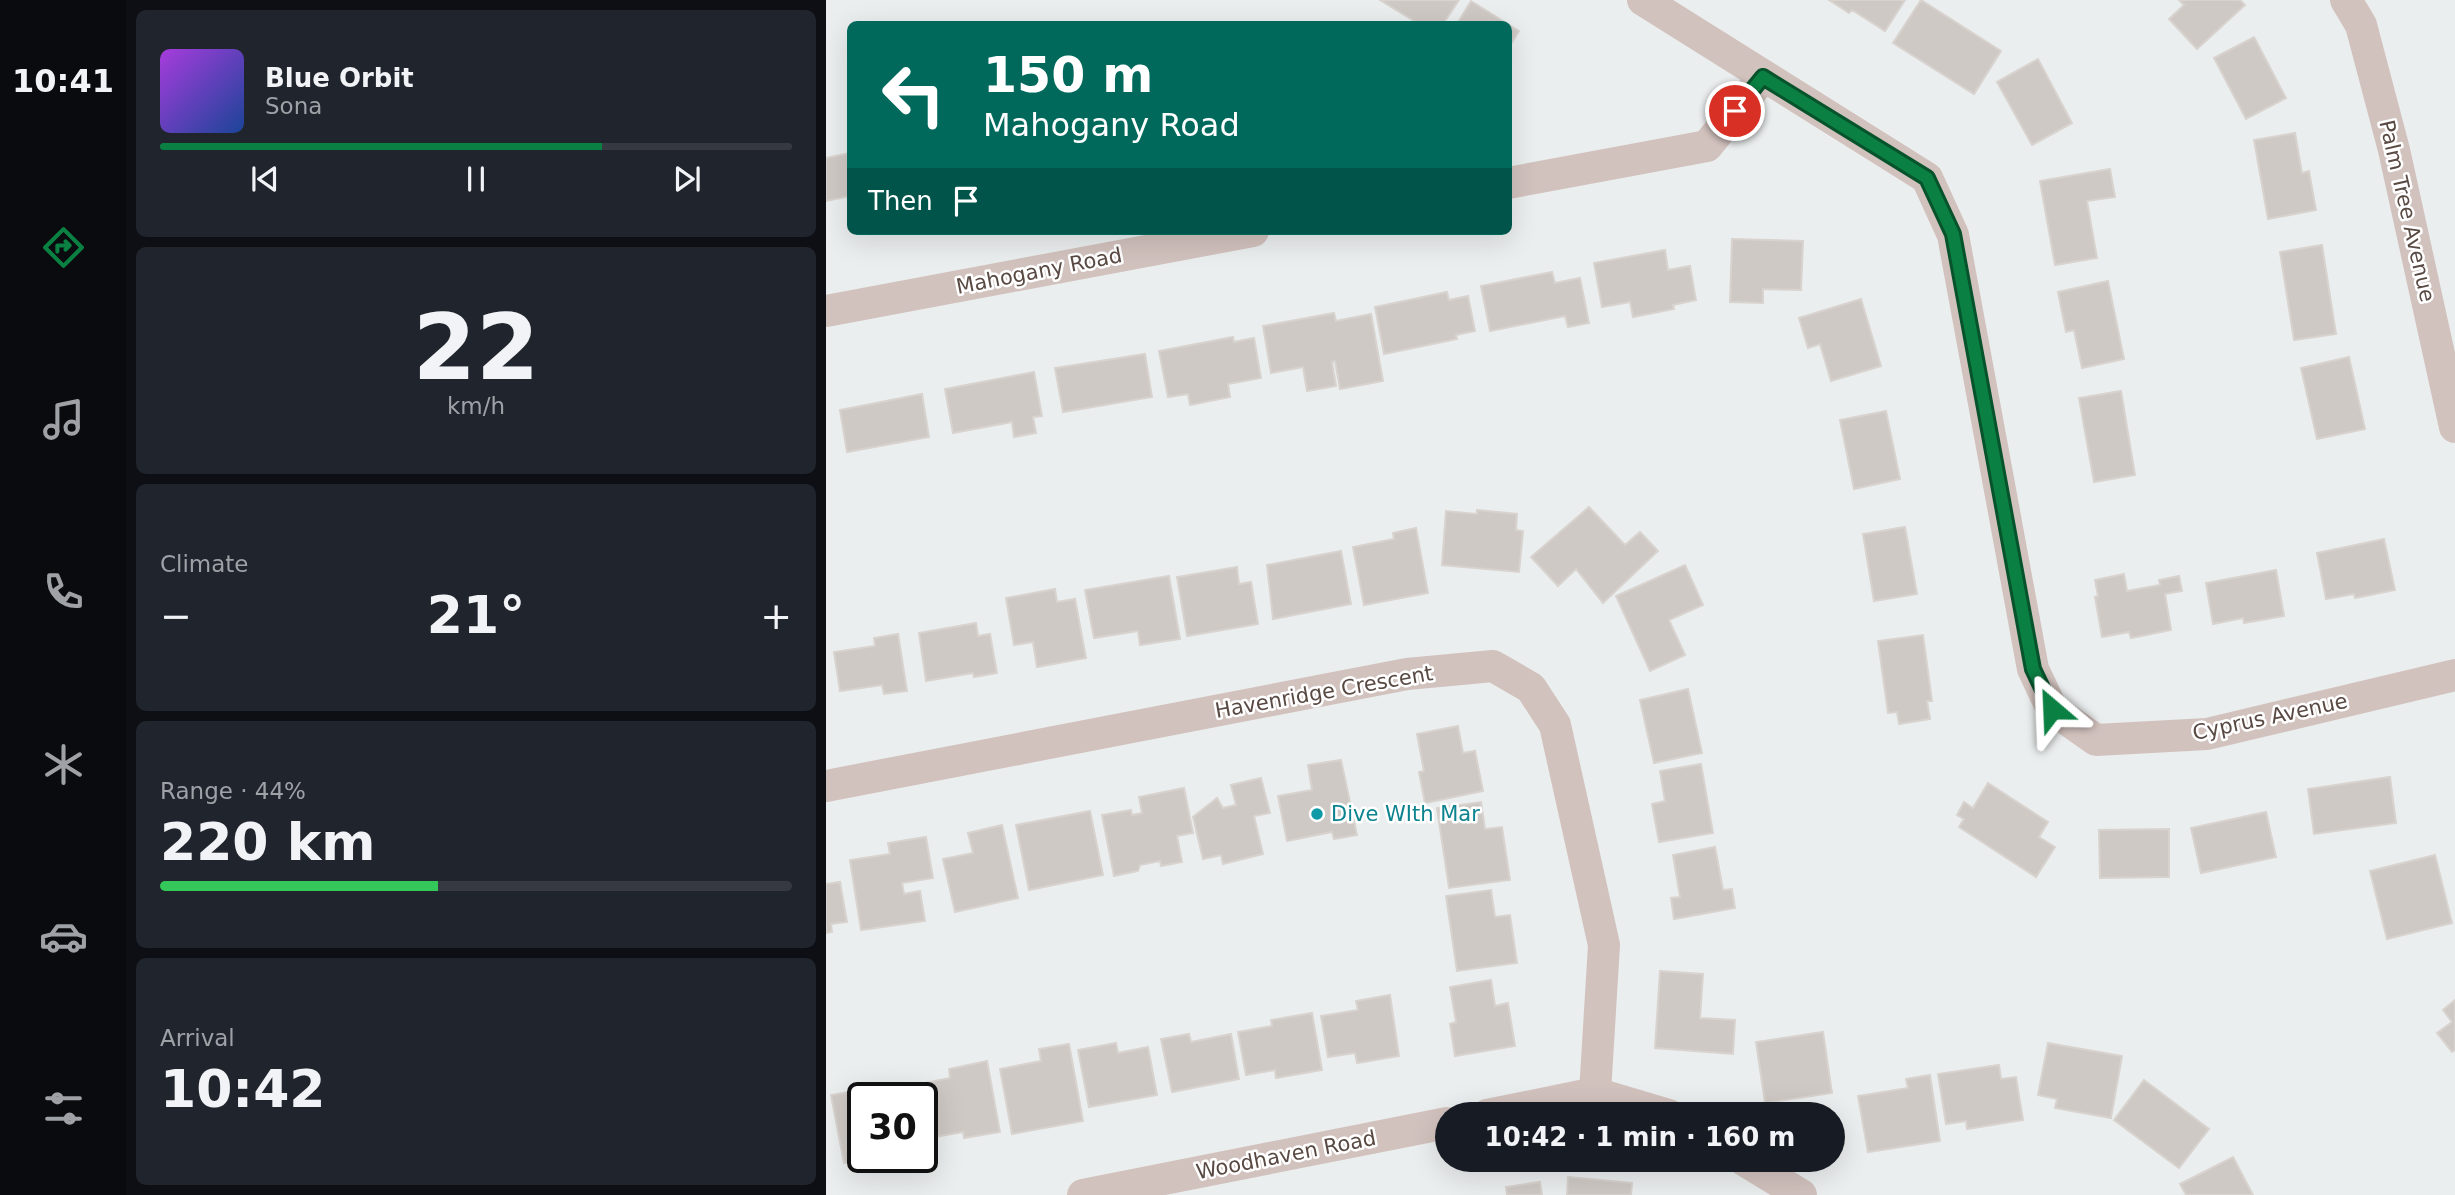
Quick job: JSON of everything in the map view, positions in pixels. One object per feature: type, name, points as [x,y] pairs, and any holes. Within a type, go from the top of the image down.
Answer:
[{"type":"street","name":"Cyprus Avenue","points":[[1643,0],[1927,178],[1953,234],[2033,669],[2052,709],[2096,740],[2207,734],[2455,675]]},
{"type":"street","name":"Palm Tree Avenue","points":[[2346,0],[2361,25],[2394,150],[2455,427]]},
{"type":"street","points":[[1512,182],[1707,146],[1763,77]]},
{"type":"street","name":"Mahogany Road","points":[[826,311],[1232,235]]},
{"type":"street","name":"Havenridge Crescent","points":[[826,786],[1406,674],[1493,666],[1531,688],[1555,725],[1604,945],[1595,1093]]},
{"type":"street","points":[[1551,1102],[1595,1093],[1625,1102]]},
{"type":"street","name":"Woodhaven Road","points":[[1083,1195],[1435,1125]]},
{"type":"street","points":[[1764,1172],[1801,1195]]},
{"type":"building","points":[[1380,0],[1459,0],[1445,21],[1414,21]]},
{"type":"building","points":[[1829,0],[1905,0],[1885,31],[1852,10],[1849,13]]},
{"type":"building","points":[[1921,0],[2001,51],[1974,94],[1893,43]]},
{"type":"building","points":[[2179,0],[2240,0],[2245,5],[2197,49],[2169,19],[2184,5]]},
{"type":"building","points":[[1471,1],[1503,21],[1459,21]]},
{"type":"building","points":[[1512,27],[1519,31],[1512,42]]},
{"type":"building","points":[[2254,37],[2286,98],[2246,119],[2214,58]]},
{"type":"building","points":[[2038,59],[2072,123],[2032,145],[1997,82]]},
{"type":"building","points":[[2295,133],[2302,173],[2309,171],[2316,210],[2268,219],[2254,140]]},
{"type":"building","points":[[847,154],[847,197],[826,201],[826,158]]},
{"type":"building","points":[[2110,169],[2115,197],[2087,201],[2097,258],[2055,265],[2040,181]]},
{"type":"building","points":[[1732,239],[1803,241],[1801,290],[1763,289],[1763,303],[1730,302]]},
{"type":"building","points":[[2322,245],[2336,334],[2294,340],[2280,252]]},
{"type":"building","points":[[1665,250],[1668,270],[1690,266],[1696,300],[1673,305],[1674,309],[1633,317],[1630,302],[1602,307],[1594,263]]},
{"type":"building","points":[[1552,272],[1555,283],[1580,278],[1589,323],[1568,327],[1565,316],[1490,331],[1481,286]]},
{"type":"building","points":[[2108,281],[2124,359],[2082,368],[2074,330],[2066,332],[2058,292]]},
{"type":"building","points":[[1447,292],[1449,300],[1468,296],[1475,331],[1456,335],[1457,339],[1384,354],[1375,307]]},
{"type":"building","points":[[1861,299],[1881,366],[1831,381],[1820,344],[1808,348],[1799,318]]},
{"type":"building","points":[[1334,313],[1336,321],[1371,314],[1383,381],[1340,389],[1335,361],[1332,362],[1336,386],[1307,391],[1303,367],[1271,373],[1263,326]]},
{"type":"building","points":[[1233,337],[1234,342],[1254,338],[1261,378],[1228,384],[1230,397],[1190,405],[1188,394],[1168,397],[1159,351]]},
{"type":"building","points":[[1145,354],[1152,397],[1063,412],[1055,368]]},
{"type":"building","points":[[2349,357],[2365,429],[2317,439],[2301,368]]},
{"type":"building","points":[[1034,372],[1042,416],[1033,417],[1036,433],[1014,437],[1012,422],[953,433],[945,389]]},
{"type":"building","points":[[2121,391],[2135,475],[2094,482],[2079,398]]},
{"type":"building","points":[[922,394],[929,437],[847,452],[840,410]]},
{"type":"building","points":[[1886,411],[1900,479],[1854,489],[1840,420]]},
{"type":"building","points":[[1589,507],[1625,545],[1640,532],[1658,551],[1603,603],[1576,569],[1558,586],[1531,557]]},
{"type":"building","points":[[1477,510],[1517,514],[1516,530],[1523,531],[1519,572],[1442,565],[1446,511],[1477,514]]},
{"type":"building","points":[[1905,527],[1917,594],[1874,601],[1863,534]]},
{"type":"building","points":[[1416,528],[1428,593],[1364,605],[1353,547],[1394,539],[1393,533]]},
{"type":"building","points":[[2384,539],[2395,590],[2355,598],[2354,594],[2326,599],[2317,553]]},
{"type":"building","points":[[1341,551],[1351,604],[1273,619],[1267,565]]},
{"type":"building","points":[[1685,565],[1703,605],[1669,620],[1685,655],[1650,671],[1616,596]]},
{"type":"building","points":[[1237,567],[1239,584],[1251,582],[1258,624],[1187,636],[1177,577]]},
{"type":"building","points":[[2276,570],[2284,616],[2244,623],[2243,618],[2213,624],[2206,583]]},
{"type":"building","points":[[2124,574],[2127,591],[2160,585],[2159,580],[2179,576],[2182,591],[2165,594],[2171,630],[2131,638],[2129,632],[2102,637],[2095,580]]},
{"type":"building","points":[[1169,576],[1180,639],[1140,645],[1138,631],[1094,638],[1085,590]]},
{"type":"building","points":[[1055,589],[1057,602],[1075,599],[1086,658],[1037,667],[1033,642],[1014,645],[1006,598]]},
{"type":"building","points":[[976,623],[978,636],[990,634],[997,673],[974,677],[973,673],[926,681],[919,633]]},
{"type":"building","points":[[898,634],[907,691],[884,694],[882,685],[840,691],[834,652],[875,646],[874,638]]},
{"type":"building","points":[[1923,635],[1932,701],[1927,701],[1930,719],[1899,724],[1897,712],[1888,713],[1878,641]]},
{"type":"building","points":[[1688,689],[1702,753],[1654,763],[1640,700]]},
{"type":"building","points":[[1458,726],[1463,753],[1475,751],[1483,791],[1425,803],[1419,772],[1424,771],[1417,734]]},
{"type":"building","name":"Dive WIth Mar","points":[[1341,760],[1357,835],[1334,839],[1332,832],[1287,841],[1278,796],[1312,790],[1308,765]]},
{"type":"building","points":[[1701,764],[1713,833],[1659,842],[1652,804],[1665,801],[1660,771]]},
{"type":"building","points":[[2390,777],[2396,823],[2314,834],[2308,789]]},
{"type":"building","points":[[1261,778],[1270,813],[1254,816],[1263,854],[1223,864],[1221,855],[1203,859],[1193,817],[1217,798],[1223,808],[1236,805],[1231,785]]},
{"type":"building","points":[[1988,783],[2048,822],[2039,837],[2055,847],[2036,877],[1959,827],[1964,819],[1957,815],[1964,802],[1973,808]]},
{"type":"building","points":[[1184,788],[1193,833],[1177,836],[1182,862],[1161,866],[1160,861],[1140,865],[1138,871],[1114,876],[1102,815],[1131,810],[1132,815],[1142,813],[1139,797]]},
{"type":"building","points":[[1481,802],[1485,829],[1502,827],[1510,880],[1449,888],[1437,808]]},
{"type":"building","points":[[1090,811],[1103,875],[1029,890],[1016,825]]},
{"type":"building","points":[[2266,812],[2276,857],[2201,873],[2191,828]]},
{"type":"building","points":[[1002,825],[1018,898],[955,912],[943,859],[973,853],[968,833]]},
{"type":"building","points":[[2169,829],[2169,877],[2100,878],[2099,830]]},
{"type":"building","points":[[926,837],[933,878],[902,883],[904,894],[920,891],[925,921],[861,930],[850,860],[890,854],[888,843]]},
{"type":"building","points":[[1715,847],[1723,890],[1732,889],[1735,908],[1674,919],[1671,898],[1680,897],[1673,855]]},
{"type":"building","points":[[2435,855],[2452,923],[2387,939],[2370,871]]},
{"type":"building","points":[[840,882],[847,922],[831,924],[832,932],[826,933],[826,884]]},
{"type":"building","points":[[1491,890],[1495,917],[1510,915],[1517,963],[1457,971],[1446,896]]},
{"type":"building","points":[[1660,971],[1703,974],[1700,1018],[1735,1020],[1733,1054],[1655,1048]]},
{"type":"building","points":[[1491,980],[1495,1006],[1508,1003],[1515,1046],[1455,1056],[1450,1024],[1456,1022],[1450,987]]},
{"type":"building","points":[[1390,995],[1399,1056],[1357,1063],[1355,1053],[1328,1057],[1321,1016],[1358,1010],[1356,1001]]},
{"type":"building","points":[[2455,1000],[2455,1050],[2452,1052],[2437,1033],[2452,1022],[2443,1010]]},
{"type":"building","points":[[1312,1013],[1322,1070],[1276,1078],[1275,1070],[1246,1075],[1238,1032],[1272,1026],[1271,1020]]},
{"type":"building","points":[[1823,1032],[1832,1093],[1765,1102],[1756,1042]]},
{"type":"building","points":[[1189,1034],[1191,1042],[1231,1034],[1239,1079],[1172,1092],[1161,1039]]},
{"type":"building","points":[[1116,1043],[1118,1053],[1148,1047],[1157,1095],[1089,1107],[1078,1050]]},
{"type":"building","points":[[2048,1043],[2122,1056],[2111,1118],[2055,1108],[2057,1099],[2038,1095]]},
{"type":"building","points":[[1069,1044],[1083,1121],[1012,1134],[1000,1069],[1041,1061],[1039,1049]]},
{"type":"building","points":[[987,1061],[1000,1132],[964,1138],[963,1132],[938,1136],[938,1082],[930,1082],[950,1078],[949,1069]]},
{"type":"building","points":[[1999,1065],[2001,1079],[2016,1077],[2023,1120],[1967,1129],[1966,1121],[1946,1124],[1938,1074]]},
{"type":"building","points":[[1930,1075],[1940,1141],[1868,1152],[1858,1096],[1908,1088],[1906,1079]]},
{"type":"building","points":[[2144,1080],[2209,1129],[2179,1168],[2114,1120]]},
{"type":"building","points":[[847,1092],[847,1162],[844,1163],[831,1095]]},
{"type":"building","points":[[2233,1157],[2253,1195],[2186,1195],[2180,1184]]},
{"type":"building","points":[[1568,1177],[1632,1183],[1631,1195],[1567,1195]]},
{"type":"building","points":[[1540,1182],[1542,1195],[1507,1195],[1506,1187]]},
{"type":"place","name":"Dive WIth Mar","points":[[1317,814]]},
{"type":"route","points":[[1735,111],[1763,77],[1927,178],[1953,234],[2033,669],[2052,709]]}]
